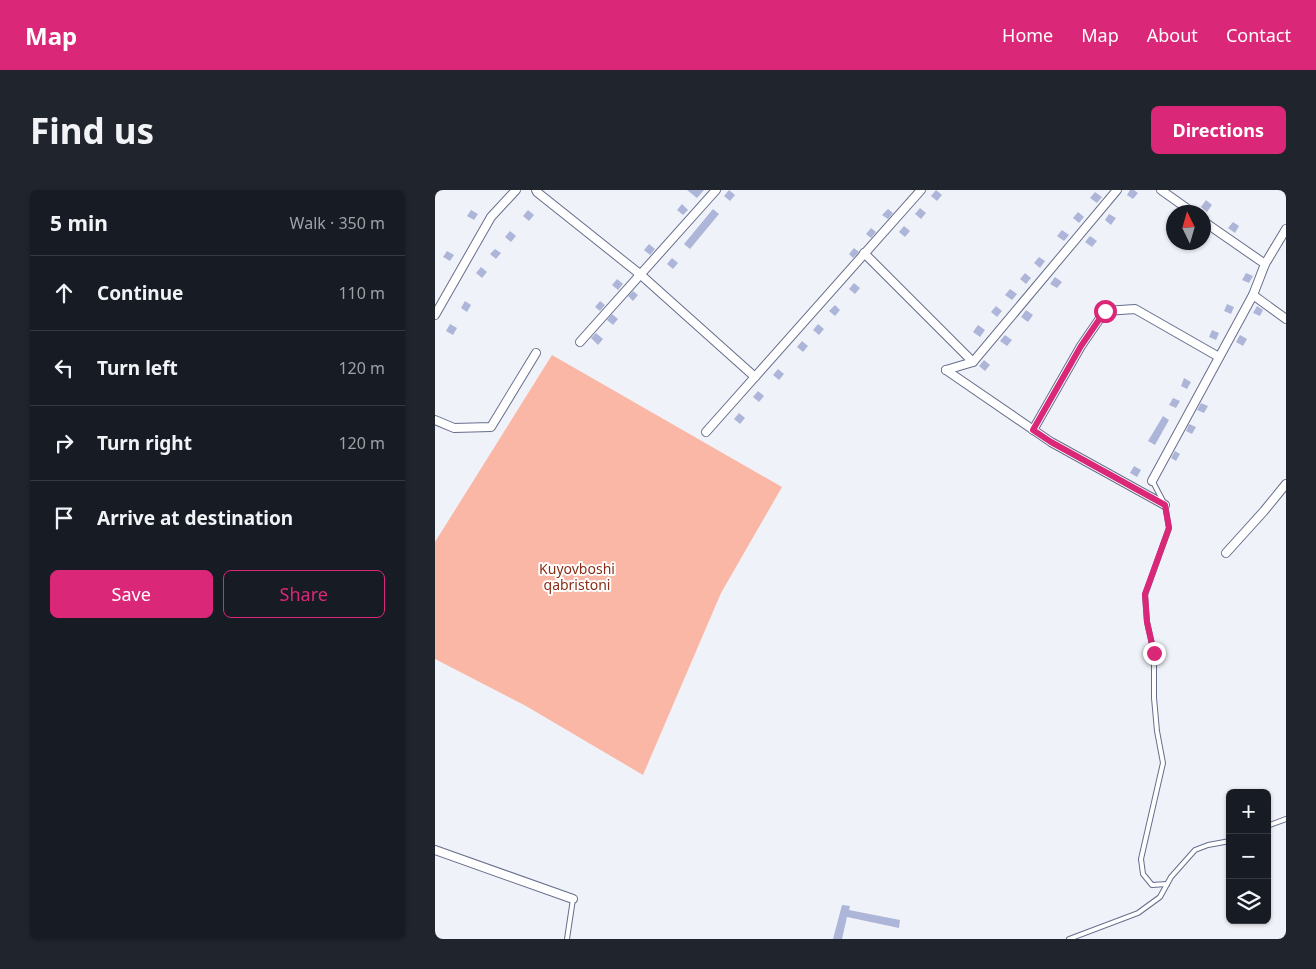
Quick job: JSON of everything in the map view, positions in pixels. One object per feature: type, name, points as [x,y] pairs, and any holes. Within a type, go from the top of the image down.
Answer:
[{"type":"street","points":[[435,315],[491,218],[516,190]]},
{"type":"street","points":[[536,190],[641,275],[755,377]]},
{"type":"street","points":[[580,342],[716,190]]},
{"type":"street","points":[[706,432],[921,190]]},
{"type":"street","points":[[1117,190],[973,362],[946,370],[1051,442],[1165,505]]},
{"type":"street","points":[[1161,190],[1182,205]]},
{"type":"street","points":[[1211,227],[1265,264]]},
{"type":"street","points":[[1152,481],[1253,295],[1265,264],[1283,242],[1286,229]]},
{"type":"street","points":[[865,253],[973,362]]},
{"type":"street","points":[[1253,295],[1286,319]]},
{"type":"street","points":[[1033,430],[1081,346],[1105,311],[1135,309],[1219,357]]},
{"type":"street","points":[[435,420],[455,428],[491,427],[536,354]]},
{"type":"street","points":[[1226,553],[1286,484]]},
{"type":"street","points":[[435,850],[573,900]]},
{"type":"lane","points":[[1152,481],[1165,505],[1169,528],[1145,594],[1147,622],[1154,653],[1154,698],[1157,732],[1163,763],[1141,858],[1143,874],[1152,885],[1167,884]]},
{"type":"lane","points":[[1271,825],[1286,819]]},
{"type":"lane","points":[[1069,939],[1138,912],[1160,897],[1171,877],[1195,850],[1226,842]]},
{"type":"lane","points":[[567,939],[573,900]]},
{"type":"green space","name":"Kuyovboshi qabristoni","points":[[552,355],[782,487],[721,593],[643,775],[526,706],[435,659],[435,542]]},
{"type":"building","points":[[687,190],[704,190],[697,198]]},
{"type":"building","points":[[729,190],[735,195],[730,201],[724,196]]},
{"type":"building","points":[[936,190],[942,195],[937,201],[931,196]]},
{"type":"building","points":[[1130,190],[1138,193],[1133,199],[1127,195]]},
{"type":"building","points":[[1095,192],[1102,197],[1097,203],[1090,198]]},
{"type":"building","points":[[1206,200],[1212,205],[1211,206],[1202,205]]},
{"type":"building","points":[[682,204],[688,210],[683,215],[677,210]]},
{"type":"building","points":[[920,208],[926,213],[921,219],[915,214]]},
{"type":"building","points":[[713,209],[719,214],[690,249],[684,244]]},
{"type":"building","points":[[888,209],[893,213],[888,219],[882,215]]},
{"type":"building","points":[[471,210],[478,214],[474,220],[467,216]]},
{"type":"building","points":[[528,210],[534,215],[529,221],[523,216]]},
{"type":"building","points":[[1078,212],[1084,217],[1079,223],[1073,218]]},
{"type":"building","points":[[1109,214],[1116,218],[1111,225],[1105,220]]},
{"type":"building","points":[[1233,222],[1239,226],[1235,233],[1228,228]]},
{"type":"building","points":[[904,226],[910,231],[905,237],[899,232]]},
{"type":"building","points":[[871,228],[876,232],[871,238],[866,234]]},
{"type":"building","points":[[1062,230],[1069,235],[1064,241],[1057,236]]},
{"type":"building","points":[[510,231],[516,236],[511,242],[505,237]]},
{"type":"building","points":[[1090,236],[1097,241],[1092,247],[1085,242]]},
{"type":"building","points":[[649,244],[655,249],[650,255],[644,250]]},
{"type":"building","points":[[854,248],[859,252],[853,258],[849,254]]},
{"type":"building","points":[[495,249],[501,253],[496,259],[490,254]]},
{"type":"building","points":[[447,251],[454,255],[450,261],[443,257]]},
{"type":"building","points":[[1039,257],[1045,261],[1040,268],[1034,263]]},
{"type":"building","points":[[672,258],[678,263],[673,269],[667,264]]},
{"type":"building","points":[[481,267],[487,272],[482,278],[476,273]]},
{"type":"building","points":[[1025,273],[1031,278],[1026,284],[1020,279]]},
{"type":"building","points":[[1246,273],[1253,276],[1249,283],[1242,280]]},
{"type":"building","points":[[1055,277],[1062,282],[1057,288],[1050,284]]},
{"type":"building","points":[[617,279],[623,284],[618,290],[612,285]]},
{"type":"building","points":[[854,283],[860,288],[855,294],[849,289]]},
{"type":"building","points":[[1010,289],[1017,294],[1012,300],[1005,295]]},
{"type":"building","points":[[633,291],[638,295],[633,301],[628,296]]},
{"type":"building","points":[[465,301],[471,305],[467,312],[461,308]]},
{"type":"building","points":[[600,301],[605,305],[600,311],[595,307]]},
{"type":"building","points":[[1227,304],[1234,307],[1231,314],[1224,311]]},
{"type":"building","points":[[835,305],[840,310],[835,316],[829,311]]},
{"type":"building","points":[[996,306],[1002,311],[997,317],[991,312]]},
{"type":"building","points":[[1257,306],[1263,310],[1260,316],[1253,313]]},
{"type":"building","points":[[1026,310],[1033,315],[1028,322],[1021,317]]},
{"type":"building","points":[[612,314],[618,319],[613,325],[607,320]]},
{"type":"building","points":[[450,324],[457,328],[453,335],[446,331]]},
{"type":"building","points":[[818,324],[824,329],[819,335],[813,330]]},
{"type":"building","points":[[978,325],[985,330],[980,337],[973,332]]},
{"type":"building","points":[[1212,330],[1219,333],[1216,340],[1209,337]]},
{"type":"building","points":[[596,333],[603,339],[598,345],[591,338]]},
{"type":"building","points":[[1005,335],[1012,340],[1007,346],[1000,341]]},
{"type":"building","points":[[1240,335],[1247,339],[1243,346],[1236,342]]},
{"type":"building","points":[[802,341],[808,346],[803,352],[797,347]]},
{"type":"building","points":[[984,360],[990,365],[985,371],[979,366]]},
{"type":"building","points":[[778,369],[784,374],[779,380],[773,375]]},
{"type":"building","points":[[1184,378],[1191,382],[1187,389],[1181,386]]},
{"type":"building","points":[[758,391],[764,396],[759,402],[753,397]]},
{"type":"building","points":[[1173,398],[1180,401],[1176,408],[1169,405]]},
{"type":"building","points":[[1201,403],[1208,406],[1204,413],[1197,410]]},
{"type":"building","points":[[739,413],[745,418],[740,424],[734,419]]},
{"type":"building","points":[[1163,416],[1169,420],[1155,445],[1148,441]]},
{"type":"building","points":[[1189,424],[1196,427],[1192,434],[1186,431]]},
{"type":"building","points":[[1175,451],[1180,454],[1176,461],[1171,458]]},
{"type":"building","points":[[1134,466],[1141,470],[1137,477],[1130,473]]},
{"type":"building","points":[[842,905],[850,906],[849,910],[900,920],[899,928],[847,917],[842,939],[833,939]]},
{"type":"route","points":[[1105,311],[1081,346],[1033,430],[1051,442],[1165,505],[1169,528],[1145,594],[1147,622],[1154,653]]}]
